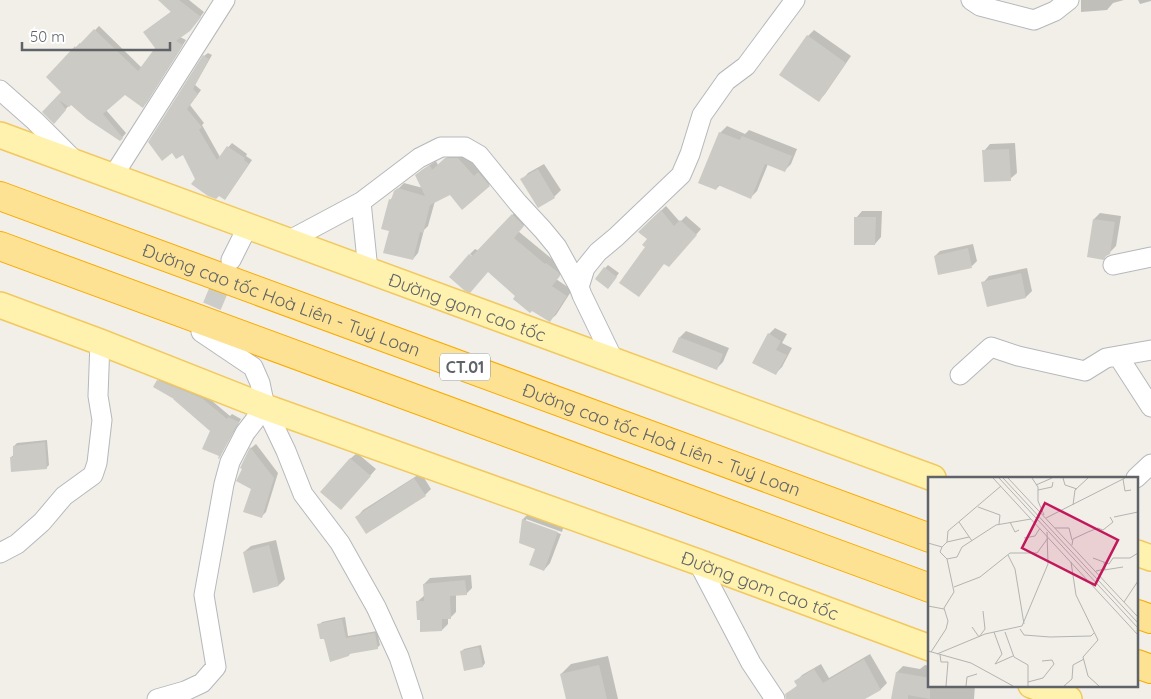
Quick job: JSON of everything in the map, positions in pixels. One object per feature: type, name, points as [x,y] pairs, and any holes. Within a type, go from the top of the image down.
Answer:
[{"type":"highway","name":"Đường cao tốc Hoà Liên - Tuý Loan","points":[[0,196],[928,537]]},
{"type":"highway","name":"CT.01","points":[[0,246],[928,587]]},
{"type":"highway","points":[[1138,614],[1151,619]]},
{"type":"highway","points":[[1138,664],[1151,669]]},
{"type":"main road","name":"Đường gom cao tốc","points":[[0,135],[930,477]]},
{"type":"main road","name":"Đường gom cao tốc","points":[[0,305],[265,407],[698,562],[928,647]]},
{"type":"main road","points":[[1138,553],[1151,558]]},
{"type":"main road","points":[[1034,686],[1069,699]]},
{"type":"street","points":[[113,176],[225,0]]},
{"type":"street","points":[[580,287],[585,268],[598,252],[681,175],[690,154],[702,115],[726,81],[746,66],[794,0]]},
{"type":"street","points":[[971,0],[980,6],[1034,20],[1055,11],[1069,0]]},
{"type":"street","points":[[0,90],[35,121],[78,164]]},
{"type":"street","points":[[288,241],[361,202],[419,158],[441,147],[465,147],[479,155],[557,247],[580,287],[582,295],[614,360]]},
{"type":"street","points":[[361,202],[368,270]]},
{"type":"street","points":[[231,260],[248,226]]},
{"type":"street","points":[[1113,265],[1151,257]]},
{"type":"street","points":[[202,332],[253,367],[260,384],[265,407],[286,450],[303,494],[340,543],[376,607],[398,657],[412,699]]},
{"type":"street","points":[[0,553],[17,544],[42,522],[64,496],[93,475],[97,463],[102,420],[98,396],[100,342]]},
{"type":"street","points":[[960,375],[991,347],[1018,356],[1085,371],[1106,358],[1151,350]]},
{"type":"street","points":[[1118,356],[1151,407]]},
{"type":"street","points":[[157,699],[185,691],[202,683],[216,667],[204,595],[221,500],[230,462],[245,433],[265,407]]},
{"type":"street","points":[[1137,477],[1151,464]]},
{"type":"street","points":[[698,562],[751,663],[776,699]]},
{"type":"building","points":[[158,0],[179,0],[201,17],[190,31],[176,41],[183,45],[143,108],[125,95],[103,114],[123,138],[120,141],[87,119],[71,105],[69,107],[59,100],[66,110],[54,124],[42,112],[61,92],[46,77],[94,29],[138,71],[155,48],[143,32],[171,12]]},
{"type":"building","points":[[807,35],[846,63],[819,102],[779,75]]},
{"type":"building","points":[[203,55],[209,59],[193,89],[198,94],[187,109],[202,127],[199,130],[217,160],[227,146],[245,158],[244,160],[249,164],[225,200],[219,196],[216,199],[208,196],[191,184],[195,179],[183,155],[176,159],[172,153],[162,161],[148,142]]},
{"type":"building","points":[[719,132],[740,140],[742,136],[792,156],[785,172],[765,164],[751,199],[718,185],[716,190],[698,183]]},
{"type":"building","points":[[1009,149],[1011,181],[984,182],[982,150]]},
{"type":"building","points":[[445,158],[458,158],[474,176],[478,172],[490,186],[462,210],[450,195],[430,205],[423,233],[420,232],[413,260],[383,253],[389,231],[381,229],[389,199],[391,200],[394,191],[398,188],[425,196],[415,175],[430,165],[432,170]]},
{"type":"building","points":[[538,169],[555,198],[538,208],[520,179]]},
{"type":"building","points":[[661,210],[674,226],[680,220],[697,235],[669,267],[664,264],[639,297],[619,283],[645,247],[642,245],[647,239],[638,232]]},
{"type":"building","points":[[512,214],[524,226],[514,238],[545,264],[558,272],[560,276],[552,286],[567,296],[550,322],[532,311],[530,313],[513,299],[515,296],[488,272],[470,293],[449,277],[469,254],[472,256]]},
{"type":"building","points":[[854,217],[876,217],[875,245],[854,245]]},
{"type":"building","points":[[1093,219],[1115,222],[1110,254],[1104,260],[1087,257]]},
{"type":"building","points":[[968,248],[972,268],[938,275],[934,256]]},
{"type":"building","points":[[604,267],[617,277],[608,289],[595,279]]},
{"type":"building","points":[[1021,273],[1026,298],[987,307],[981,282]]},
{"type":"building","points":[[768,333],[781,341],[776,350],[787,355],[776,375],[752,363]]},
{"type":"building","points":[[679,337],[723,354],[717,370],[672,352]]},
{"type":"building","points":[[157,380],[202,398],[227,419],[228,417],[239,422],[219,459],[219,456],[202,449],[210,431],[174,399],[153,387]]},
{"type":"building","points":[[45,442],[47,469],[11,472],[10,457],[13,457],[13,446]]},
{"type":"building","points":[[250,447],[274,478],[262,518],[243,512],[251,489],[236,481]]},
{"type":"building","points":[[350,458],[371,476],[341,510],[320,492]]},
{"type":"building","points":[[414,478],[426,496],[366,534],[355,517]]},
{"type":"building","points":[[522,519],[558,532],[544,571],[529,565],[535,549],[519,543]]},
{"type":"building","points":[[269,545],[279,586],[253,593],[243,552]]},
{"type":"building","points":[[465,580],[467,595],[450,596],[451,619],[442,619],[442,631],[420,632],[420,620],[417,620],[416,601],[424,601],[423,584]]},
{"type":"building","points":[[342,619],[346,638],[375,633],[378,649],[349,654],[349,656],[330,662],[324,639],[320,639],[317,624]]},
{"type":"building","points":[[479,647],[483,667],[464,671],[460,651]]},
{"type":"building","points":[[864,659],[881,690],[865,699],[786,699],[785,694],[797,686],[794,681],[814,669],[823,683]]},
{"type":"building","points":[[599,665],[607,699],[566,699],[560,674]]},
{"type":"building","points":[[896,672],[928,678],[930,699],[908,695],[908,699],[891,699]]},
{"type":"tunnel","points":[[201,332],[228,268]]}]
